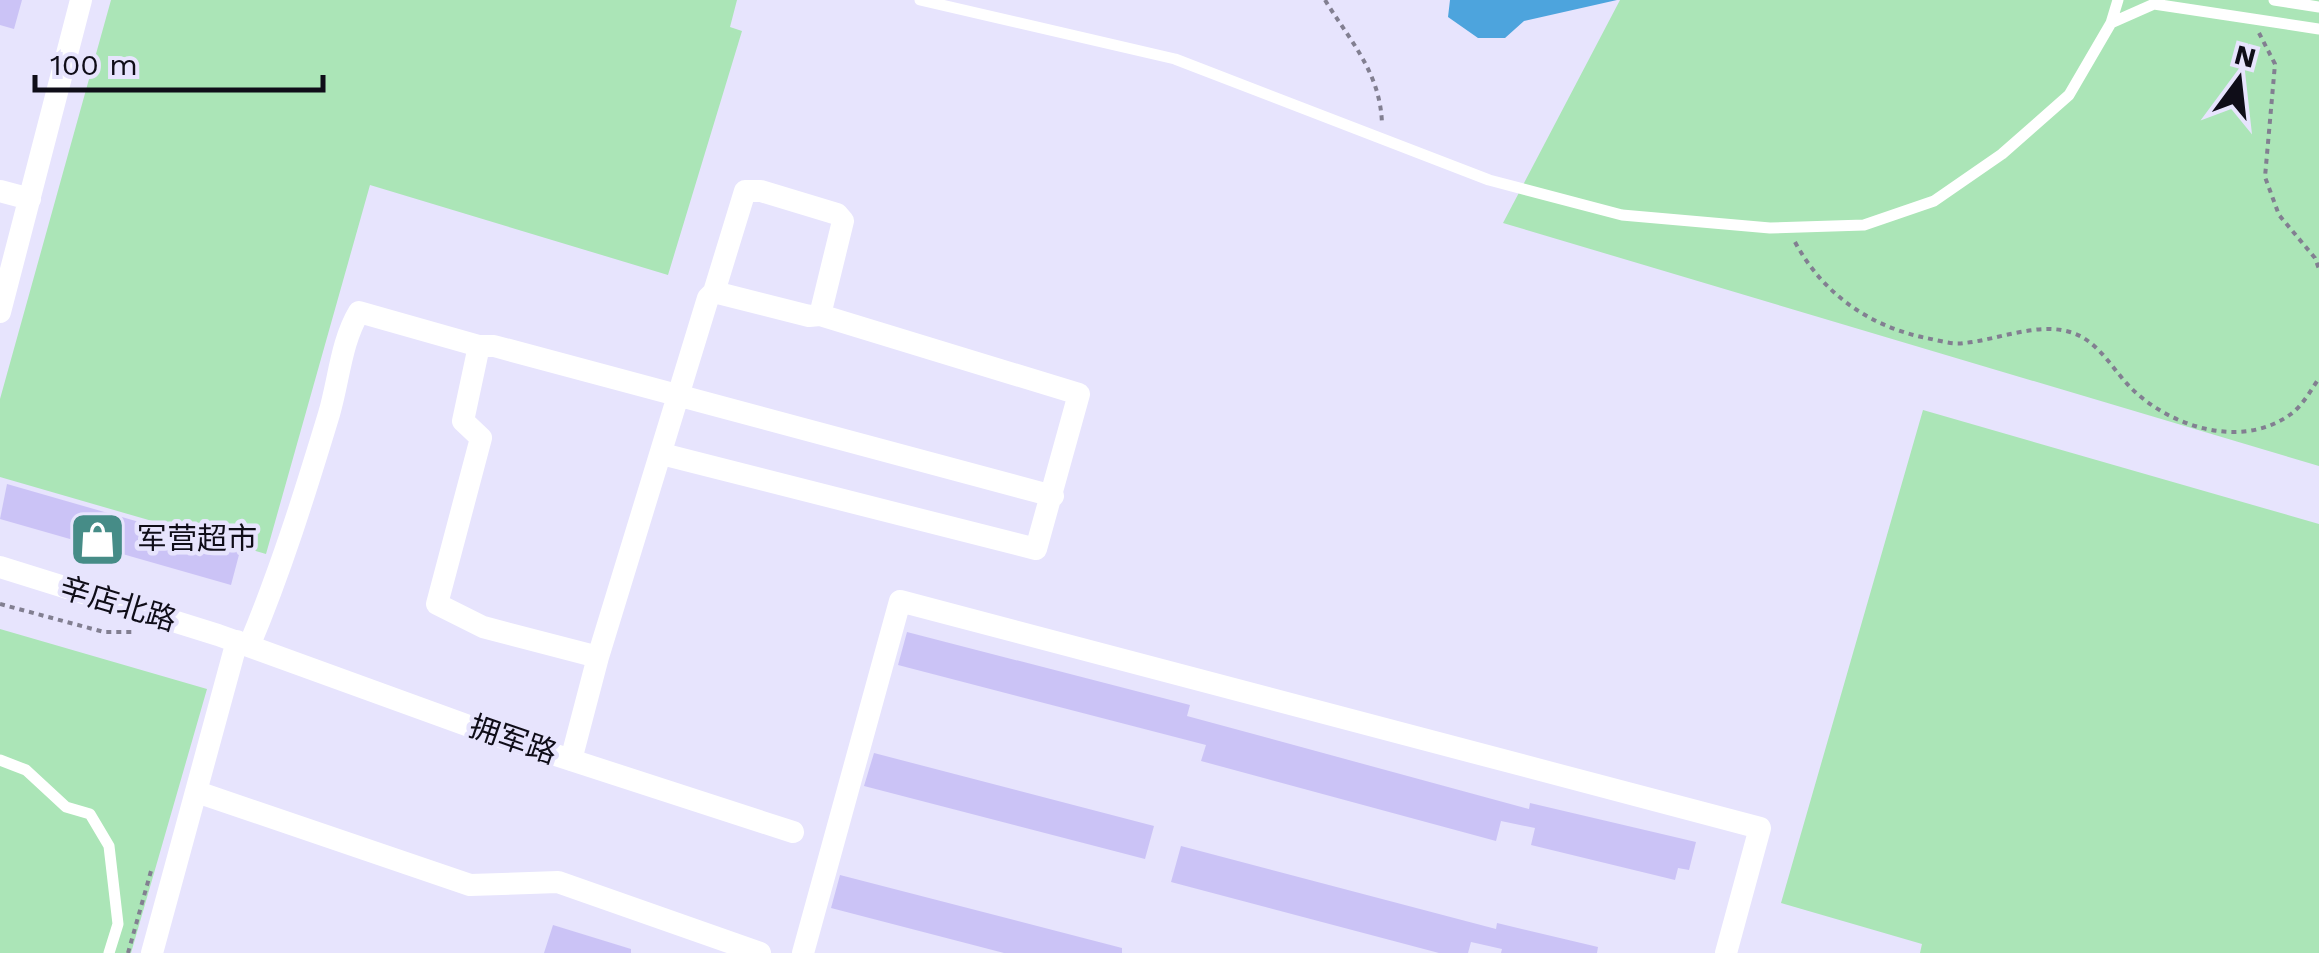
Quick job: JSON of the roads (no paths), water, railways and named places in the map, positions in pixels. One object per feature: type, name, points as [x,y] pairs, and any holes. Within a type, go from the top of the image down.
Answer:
[{"type":"street","points":[[0,312],[81,0]]},
{"type":"street","points":[[0,191],[30,199]]},
{"type":"street","points":[[571,760],[598,657],[708,298],[714,292],[745,191],[761,191],[837,214],[843,221],[820,315]]},
{"type":"street","points":[[662,454],[1036,549],[1079,394],[820,315],[809,316],[714,292]]},
{"type":"street","points":[[152,953],[243,644],[285,560],[334,397],[350,327],[359,312],[1053,496]]},
{"type":"street","points":[[479,346],[463,421],[480,438],[437,604],[483,627],[598,657]]},
{"type":"street","name":"辛店北路","points":[[0,567],[243,644]]},
{"type":"street","points":[[803,953],[900,601],[1760,828],[1726,953]]},
{"type":"street","name":"拥军路","points":[[243,644],[571,760],[793,832]]},
{"type":"street","points":[[197,792],[470,885],[558,882],[760,953]]},
{"type":"lane","points":[[920,0],[1174,59],[1489,180],[1622,215],[1788,228],[1864,225],[1934,202],[2002,154],[2069,95],[2111,23],[2118,0]]},
{"type":"lane","points":[[2274,0],[2319,7]]},
{"type":"lane","points":[[2111,23],[2154,4],[2319,29]]},
{"type":"lane","points":[[0,760],[26,770],[66,807],[90,814],[109,846],[118,924],[110,953]]},
{"type":"water","points":[[1450,0],[1617,0],[1524,21],[1505,38],[1478,38],[1448,17]]},
{"type":"place","name":"军营超市","points":[[98,539]]}]
